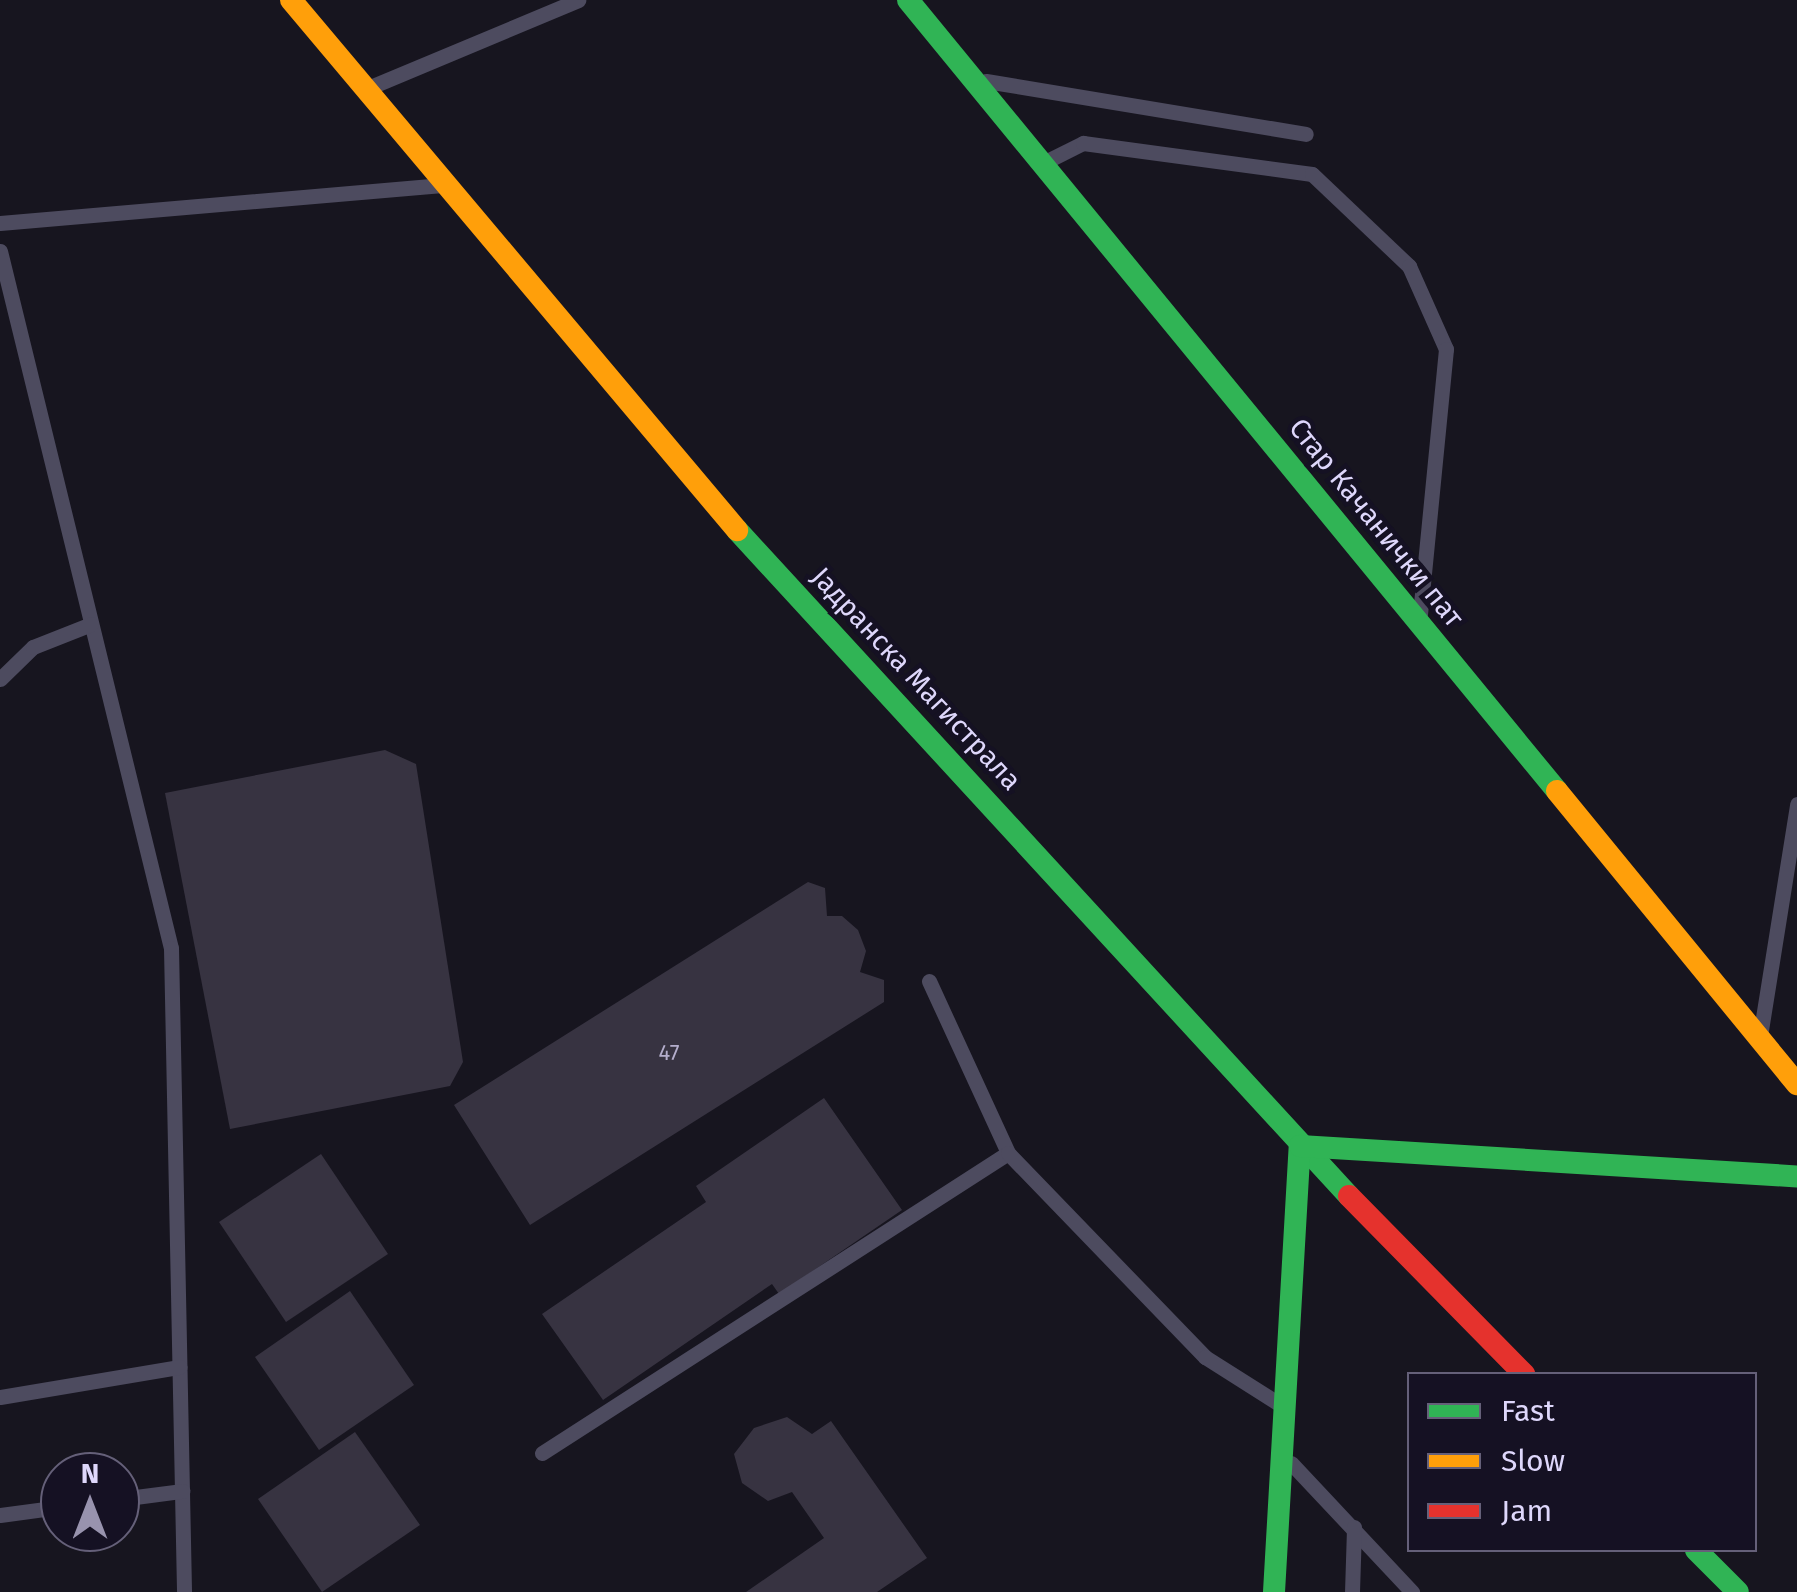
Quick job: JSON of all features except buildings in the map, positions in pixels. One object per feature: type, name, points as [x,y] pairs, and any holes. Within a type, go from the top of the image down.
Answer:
[{"type":"street","name":"Јадранска Магистрала","points":[[291,0],[442,184],[734,526],[1300,1146],[1522,1372]]},
{"type":"street","name":"Стар Качанички пат","points":[[908,0],[1797,1084]]},
{"type":"street","points":[[1274,1592],[1300,1146],[1797,1176]]},
{"type":"street","points":[[1698,1552],[1738,1592]]},
{"type":"lane","points":[[364,90],[578,0]]},
{"type":"lane","points":[[972,78],[1306,134]]},
{"type":"lane","points":[[1042,164],[1083,143],[1312,174],[1410,266],[1446,349],[1419,622]]},
{"type":"lane","points":[[0,223],[442,184]]},
{"type":"lane","points":[[0,251],[5,293],[171,948],[184,1592]]},
{"type":"lane","points":[[0,679],[33,647],[91,624]]},
{"type":"lane","points":[[1760,1038],[1797,804]]},
{"type":"lane","points":[[929,980],[1008,1153],[1205,1357],[1284,1407]]},
{"type":"lane","points":[[542,1453],[1008,1153]]},
{"type":"lane","points":[[0,1397],[180,1367]]},
{"type":"lane","points":[[1281,1453],[1412,1592]]},
{"type":"lane","points":[[140,1496],[182,1490]]},
{"type":"lane","points":[[0,1514],[40,1509]]},
{"type":"lane","points":[[1352,1592],[1354,1527]]},
{"type":"traffic: fast","points":[[908,0],[1557,791]]},
{"type":"traffic: fast","points":[[737,530],[1349,1196]]},
{"type":"traffic: fast","points":[[1274,1592],[1300,1146],[1797,1176]]},
{"type":"traffic: fast","points":[[1698,1552],[1738,1592]]},
{"type":"traffic: slow","points":[[291,0],[737,530]]},
{"type":"traffic: slow","points":[[1557,791],[1797,1084]]},
{"type":"traffic: jam","points":[[1349,1196],[1522,1372]]}]
